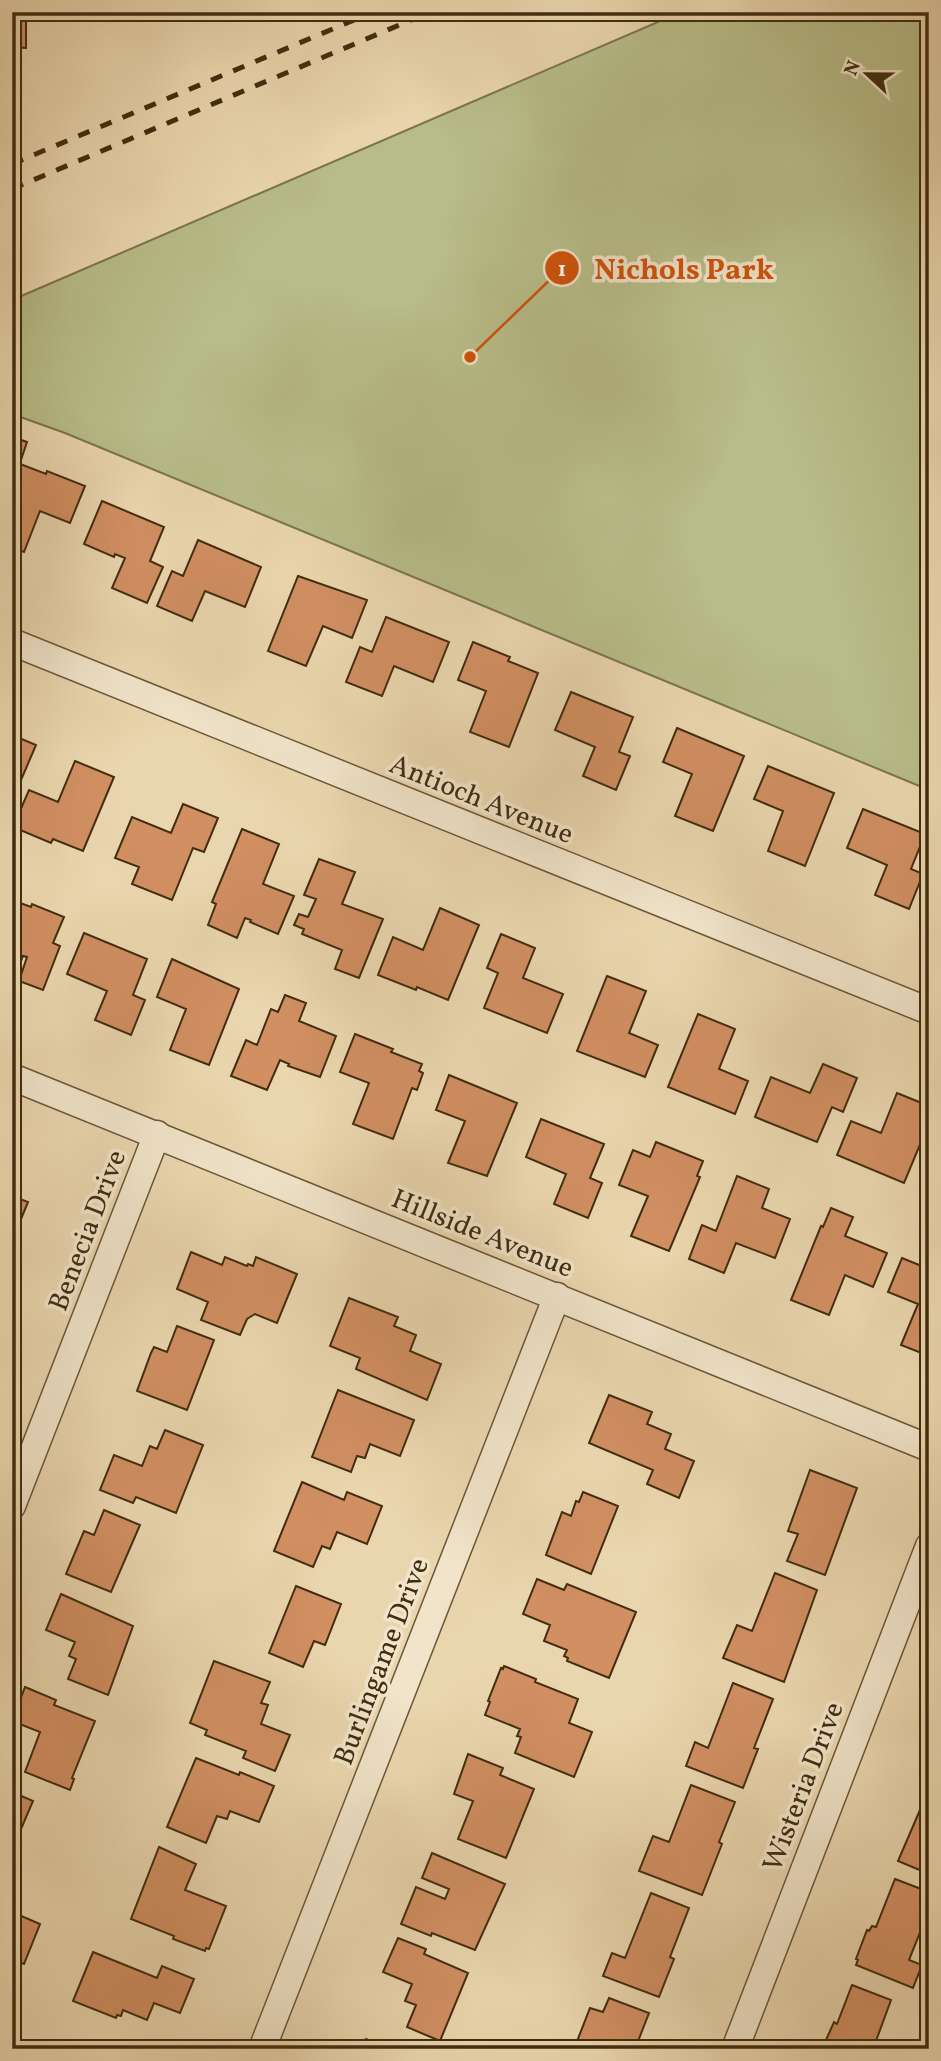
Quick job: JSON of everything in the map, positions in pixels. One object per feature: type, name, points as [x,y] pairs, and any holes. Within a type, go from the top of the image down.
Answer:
[{"type":"street","name":"Antioch Avenue","points":[[12,642],[929,1011]]},
{"type":"street","name":"Hillside Avenue","points":[[12,1077],[929,1448]]},
{"type":"street","name":"Benecia Drive","points":[[12,1506],[157,1134]]},
{"type":"street","name":"Burlingame Drive","points":[[262,2049],[557,1296]]},
{"type":"street","name":"Wisteria Drive","points":[[735,2049],[929,1546]]},
{"type":"green space","points":[[681,12],[929,12],[929,790],[65,433],[12,414],[12,300]]},
{"type":"building","points":[[12,12],[26,12],[26,48],[12,47]]},
{"type":"building","points":[[12,437],[27,442],[21,460],[12,457]]},
{"type":"building","points":[[15,462],[85,486],[70,523],[40,511],[24,552],[12,547],[12,469]]},
{"type":"building","points":[[102,501],[164,527],[150,561],[163,567],[147,603],[112,588],[125,558],[115,554],[114,557],[84,544]]},
{"type":"building","points":[[198,540],[261,567],[245,607],[205,591],[192,621],[157,606],[172,571],[183,576]]},
{"type":"building","points":[[298,576],[367,600],[352,638],[323,626],[306,666],[268,651]]},
{"type":"building","points":[[386,617],[449,642],[433,682],[394,666],[382,696],[346,682],[360,647],[372,652]]},
{"type":"building","points":[[473,642],[510,657],[508,661],[538,673],[509,747],[470,732],[486,691],[458,680]]},
{"type":"building","points":[[571,692],[633,717],[619,752],[630,756],[616,790],[583,776],[595,747],[555,730]]},
{"type":"building","points":[[677,728],[744,756],[713,831],[675,816],[692,774],[663,762]]},
{"type":"building","points":[[12,735],[36,745],[21,780],[12,777]]},
{"type":"building","points":[[75,761],[114,777],[83,851],[53,839],[51,843],[13,827],[29,790],[58,802]]},
{"type":"building","points":[[768,766],[834,793],[805,866],[768,851],[783,811],[754,799]]},
{"type":"building","points":[[183,804],[218,818],[204,852],[193,848],[172,900],[132,884],[139,867],[115,858],[132,817],[171,833]]},
{"type":"building","points":[[863,809],[925,834],[911,869],[923,874],[909,909],[875,895],[887,865],[847,848]]},
{"type":"building","points":[[242,829],[279,844],[263,884],[294,896],[278,934],[245,918],[237,938],[208,925],[216,904],[212,902]]},
{"type":"building","points":[[319,859],[355,872],[342,904],[383,919],[359,978],[335,969],[342,950],[302,934],[304,929],[294,925],[299,914],[308,917],[316,899],[304,895]]},
{"type":"building","points":[[12,900],[31,907],[32,904],[64,917],[53,943],[60,946],[43,990],[19,981],[27,957],[23,956],[12,982]]},
{"type":"building","points":[[440,908],[479,925],[448,1000],[378,975],[393,937],[423,950]]},
{"type":"building","points":[[84,933],[147,959],[133,995],[145,1000],[131,1035],[95,1020],[107,991],[67,974]]},
{"type":"building","points":[[501,934],[535,948],[523,978],[563,994],[547,1033],[484,1008],[498,973],[487,968]]},
{"type":"building","points":[[172,959],[239,989],[209,1065],[170,1050],[186,1009],[157,997]]},
{"type":"building","points":[[607,976],[646,991],[629,1033],[658,1045],[645,1077],[577,1051]]},
{"type":"building","points":[[285,995],[306,1003],[299,1021],[336,1036],[320,1077],[288,1066],[289,1064],[280,1060],[267,1090],[231,1076],[246,1040],[257,1045],[271,1009],[278,1012]]},
{"type":"building","points":[[698,1014],[735,1029],[719,1069],[748,1081],[735,1114],[668,1087]]},
{"type":"building","points":[[355,1034],[422,1064],[419,1071],[423,1073],[417,1090],[412,1088],[393,1139],[353,1124],[369,1083],[340,1072]]},
{"type":"building","points":[[823,1064],[857,1078],[843,1112],[832,1107],[817,1142],[755,1117],[771,1077],[810,1093]]},
{"type":"building","points":[[449,1075],[517,1103],[487,1176],[448,1163],[465,1121],[436,1110]]},
{"type":"building","points":[[897,1093],[929,1106],[929,1123],[904,1183],[837,1155],[851,1121],[881,1133]]},
{"type":"building","points":[[541,1119],[604,1144],[590,1178],[602,1183],[588,1218],[554,1204],[566,1174],[526,1157]]},
{"type":"building","points":[[656,1142],[703,1161],[697,1176],[700,1177],[669,1251],[631,1236],[648,1196],[619,1185],[633,1150],[650,1157]]},
{"type":"building","points":[[737,1176],[769,1189],[762,1208],[790,1219],[775,1258],[736,1243],[724,1273],[689,1259],[702,1225],[716,1231]]},
{"type":"building","points":[[12,1196],[28,1202],[15,1234],[12,1233]]},
{"type":"building","points":[[831,1208],[853,1217],[845,1236],[887,1253],[873,1287],[845,1275],[829,1315],[791,1300]]},
{"type":"building","points":[[191,1252],[222,1265],[225,1257],[253,1266],[256,1257],[297,1274],[277,1323],[255,1314],[247,1319],[240,1335],[201,1320],[208,1302],[177,1289]]},
{"type":"building","points":[[902,1258],[929,1269],[929,1356],[901,1345],[918,1304],[888,1292]]},
{"type":"building","points":[[349,1298],[398,1317],[394,1326],[416,1335],[410,1351],[441,1364],[427,1400],[356,1369],[360,1358],[330,1346]]},
{"type":"building","points":[[177,1326],[214,1340],[187,1410],[137,1391],[154,1347],[167,1352]]},
{"type":"building","points":[[338,1390],[414,1420],[400,1456],[370,1444],[365,1458],[357,1456],[351,1472],[312,1457]]},
{"type":"building","points":[[609,1395],[652,1412],[647,1424],[671,1434],[665,1449],[694,1461],[679,1498],[647,1484],[653,1470],[589,1443]]},
{"type":"building","points":[[165,1430],[203,1445],[176,1513],[136,1497],[133,1503],[100,1490],[114,1455],[142,1466],[150,1446],[157,1449]]},
{"type":"building","points":[[810,1470],[857,1488],[825,1575],[787,1561],[798,1534],[788,1531]]},
{"type":"building","points":[[302,1482],[344,1500],[347,1492],[382,1506],[367,1544],[337,1532],[330,1549],[322,1546],[313,1567],[274,1551]]},
{"type":"building","points":[[583,1492],[618,1506],[591,1574],[546,1555],[562,1512],[571,1516],[576,1501],[579,1502]]},
{"type":"building","points":[[104,1510],[140,1525],[111,1592],[66,1574],[84,1531],[94,1535]]},
{"type":"building","points":[[775,1573],[817,1590],[784,1682],[723,1658],[737,1625],[752,1631]]},
{"type":"building","points":[[537,1579],[564,1590],[567,1584],[636,1612],[609,1678],[567,1661],[568,1658],[564,1656],[567,1650],[544,1641],[550,1625],[523,1614]]},
{"type":"building","points":[[296,1586],[341,1604],[325,1645],[314,1641],[303,1667],[269,1653]]},
{"type":"building","points":[[61,1594],[133,1626],[108,1695],[68,1679],[76,1659],[69,1656],[75,1642],[46,1630]]},
{"type":"building","points":[[214,1661],[270,1682],[261,1703],[268,1705],[261,1724],[290,1735],[275,1771],[243,1758],[246,1751],[205,1735],[207,1730],[190,1723]]},
{"type":"building","points":[[504,1666],[578,1699],[569,1723],[592,1732],[574,1777],[515,1753],[521,1737],[517,1736],[520,1729],[485,1715],[490,1702],[488,1701]]},
{"type":"building","points":[[733,1683],[773,1699],[754,1748],[758,1749],[743,1788],[686,1766],[695,1742],[708,1748]]},
{"type":"building","points":[[25,1687],[56,1700],[54,1705],[95,1721],[72,1778],[74,1779],[70,1790],[25,1772],[40,1732],[12,1721]]},
{"type":"building","points":[[468,1754],[503,1768],[500,1775],[534,1789],[506,1858],[458,1839],[473,1801],[454,1794]]},
{"type":"building","points":[[196,1758],[274,1786],[259,1822],[230,1811],[227,1819],[217,1816],[206,1843],[167,1827]]},
{"type":"building","points":[[691,1785],[735,1802],[702,1895],[639,1871],[653,1836],[669,1842]]},
{"type":"building","points":[[929,1789],[929,1874],[898,1861]]},
{"type":"building","points":[[12,1792],[33,1801],[12,1850]]},
{"type":"building","points":[[159,1847],[196,1864],[185,1890],[226,1906],[209,1949],[206,1948],[205,1951],[131,1919]]},
{"type":"building","points":[[432,1853],[505,1884],[475,1950],[401,1924],[416,1887],[445,1899],[449,1889],[422,1878]]},
{"type":"building","points":[[895,1879],[929,1892],[929,1910],[909,1960],[922,1965],[913,1988],[856,1965],[867,1930],[872,1926],[876,1927]]},
{"type":"building","points":[[651,1893],[689,1908],[670,1957],[674,1959],[659,1997],[603,1976],[612,1953],[625,1958]]},
{"type":"building","points":[[12,1912],[40,1924],[24,1964],[12,1959]]},
{"type":"building","points":[[398,1938],[426,1949],[424,1954],[468,1973],[440,2041],[407,2027],[416,2005],[405,2001],[412,1984],[383,1972]]},
{"type":"building","points":[[93,1952],[157,1978],[162,1966],[194,1979],[180,2013],[154,2003],[147,2020],[123,2010],[121,2016],[117,2015],[116,2018],[73,2001]]},
{"type":"building","points":[[852,1985],[891,2000],[873,2049],[822,2049],[834,2022],[837,2024]]},
{"type":"building","points":[[609,1998],[649,2013],[635,2049],[574,2049],[590,2008],[603,2012]]},
{"type":"building","points":[[366,2039],[389,2049],[362,2049]]},
{"type":"railway","points":[[12,164],[373,12]]},
{"type":"railway","points":[[12,189],[430,12]]},
{"type":"place","name":"Nichols Park","points":[[470,357]]}]
